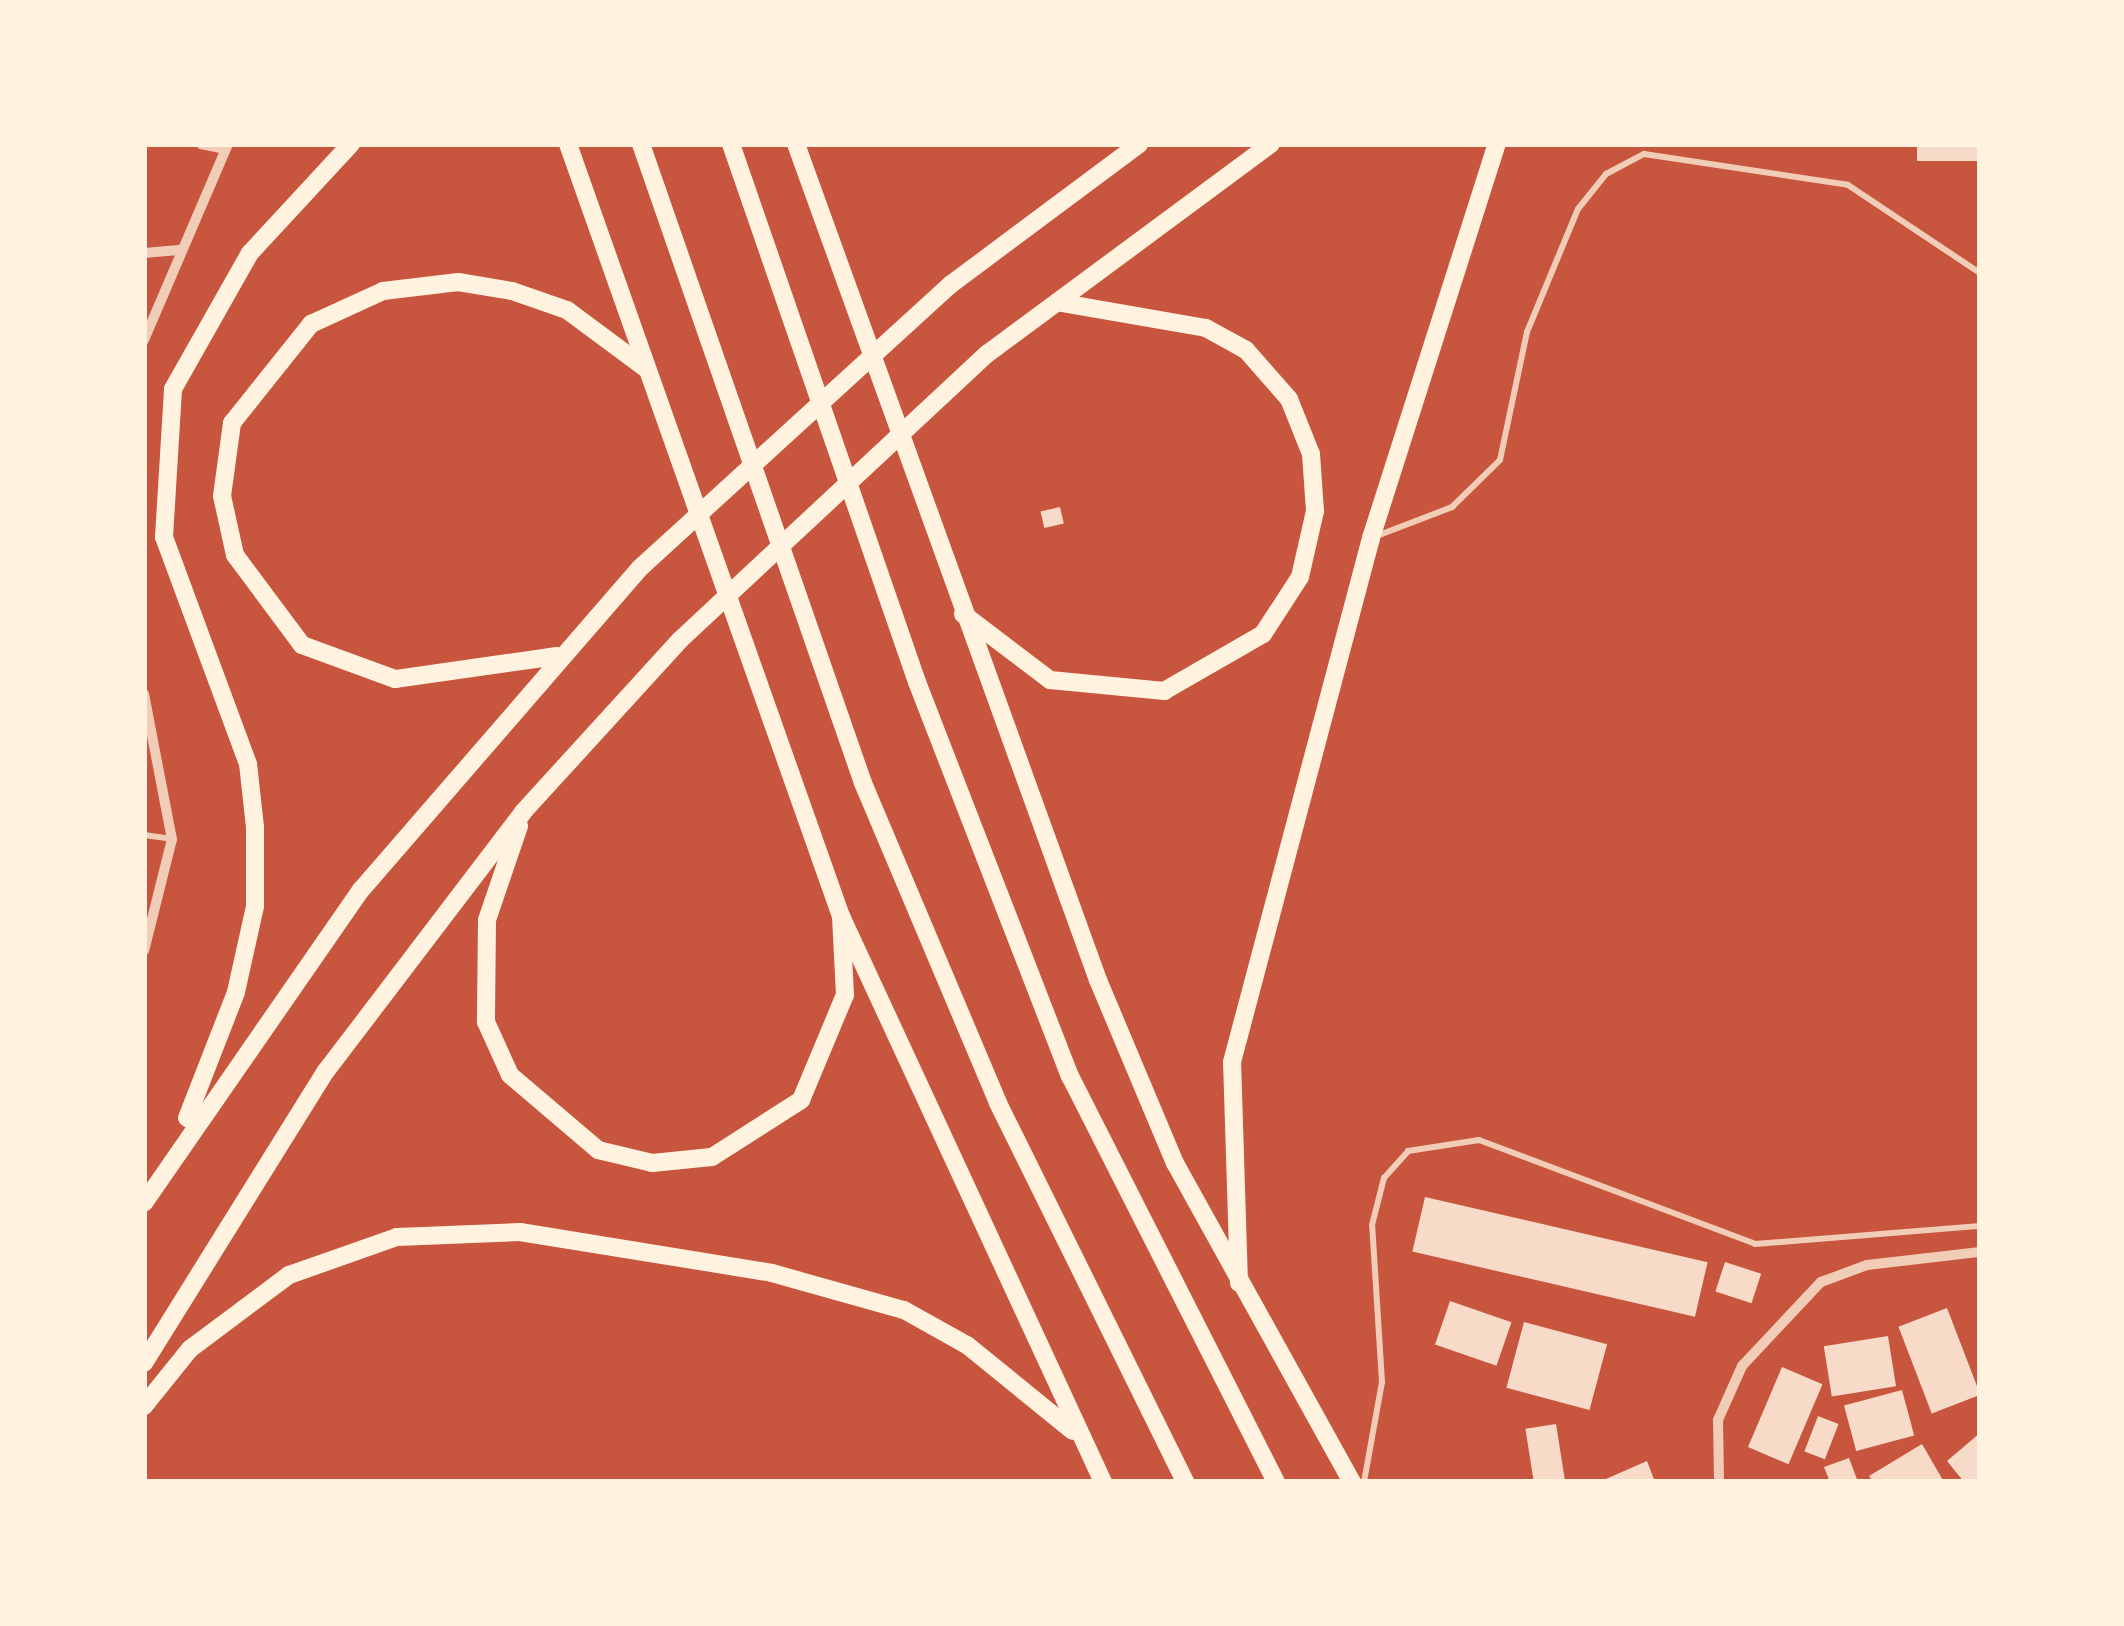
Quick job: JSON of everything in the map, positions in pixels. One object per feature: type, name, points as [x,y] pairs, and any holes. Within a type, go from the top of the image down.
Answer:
[{"type":"highway","points":[[177,1146],[236,992],[255,867],[248,764],[164,537],[172,389],[250,253],[351,144]]},
{"type":"highway","points":[[568,144],[841,916],[1073,1431],[1103,1482]]},
{"type":"highway","points":[[641,144],[863,783],[998,1102],[1185,1482]]},
{"type":"highway","points":[[731,144],[917,682],[1070,1076],[1276,1482]]},
{"type":"highway","points":[[796,144],[1098,980],[1239,1283],[1352,1482]]},
{"type":"highway","points":[[1093,176],[1108,144]]},
{"type":"highway","points":[[144,1203],[177,1146],[362,890],[557,656],[640,568],[950,285],[1139,144]]},
{"type":"highway","points":[[144,1363],[313,1090],[523,812],[680,640],[987,354],[1271,144]]},
{"type":"highway","points":[[1239,1283],[1232,1062],[1371,538],[1496,144]]},
{"type":"highway","points":[[557,656],[395,679],[302,644],[235,555],[222,496],[232,424],[310,324],[383,291],[458,281],[512,291],[567,310],[646,368]]},
{"type":"highway","points":[[963,614],[1050,680],[1164,691],[1263,634],[1300,577],[1315,511],[1311,454],[1289,399],[1246,350],[1206,328],[1057,302]]},
{"type":"highway","points":[[523,812],[487,920],[486,1022],[510,1075],[598,1150],[652,1163],[712,1157],[801,1100],[845,995],[841,916]]},
{"type":"highway","points":[[144,1406],[190,1349],[290,1274],[397,1237],[499,1232],[772,1273],[904,1310],[967,1345],[1073,1431]]},
{"type":"street","points":[[144,340],[227,147],[201,144]]},
{"type":"street","points":[[144,253],[182,250]]},
{"type":"street","points":[[144,694],[172,839],[144,951]]},
{"type":"street","points":[[1719,1482],[1718,1420],[1742,1366],[1821,1282],[1980,1252]]},
{"type":"lane","points":[[1371,538],[1452,507],[1500,460],[1527,332],[1578,209],[1606,174],[1644,154],[1847,184],[1980,273]]},
{"type":"lane","points":[[144,835],[172,839]]},
{"type":"lane","points":[[1364,1482],[1382,1382],[1372,1226],[1384,1178],[1408,1151],[1479,1140],[1754,1244],[1980,1226]]},
{"type":"building","points":[[1917,144],[1980,144],[1980,161],[1917,161]]},
{"type":"building","points":[[1060,507],[1064,524],[1044,528],[1041,511]]},
{"type":"building","points":[[1425,1197],[1708,1262],[1695,1317],[1412,1252]]},
{"type":"building","points":[[1725,1262],[1761,1274],[1752,1303],[1715,1291]]},
{"type":"building","points":[[1450,1301],[1511,1322],[1496,1366],[1435,1344]]},
{"type":"building","points":[[1947,1308],[1980,1395],[1932,1413],[1898,1327]]},
{"type":"building","points":[[1524,1322],[1607,1344],[1589,1410],[1506,1388]]},
{"type":"building","points":[[1888,1336],[1896,1386],[1832,1397],[1824,1346]]},
{"type":"building","points":[[1782,1367],[1823,1384],[1789,1464],[1748,1447]]},
{"type":"building","points":[[1902,1390],[1914,1435],[1856,1451],[1844,1406]]},
{"type":"building","points":[[1818,1416],[1839,1424],[1825,1459],[1804,1451]]},
{"type":"building","points":[[1556,1424],[1565,1482],[1534,1482],[1525,1429]]},
{"type":"building","points":[[1980,1433],[1980,1482],[1964,1482],[1947,1461]]},
{"type":"building","points":[[1922,1444],[1944,1482],[1873,1482],[1869,1476]]},
{"type":"building","points":[[1849,1458],[1858,1482],[1830,1482],[1824,1467]]},
{"type":"building","points":[[1647,1461],[1655,1482],[1599,1482]]}]
